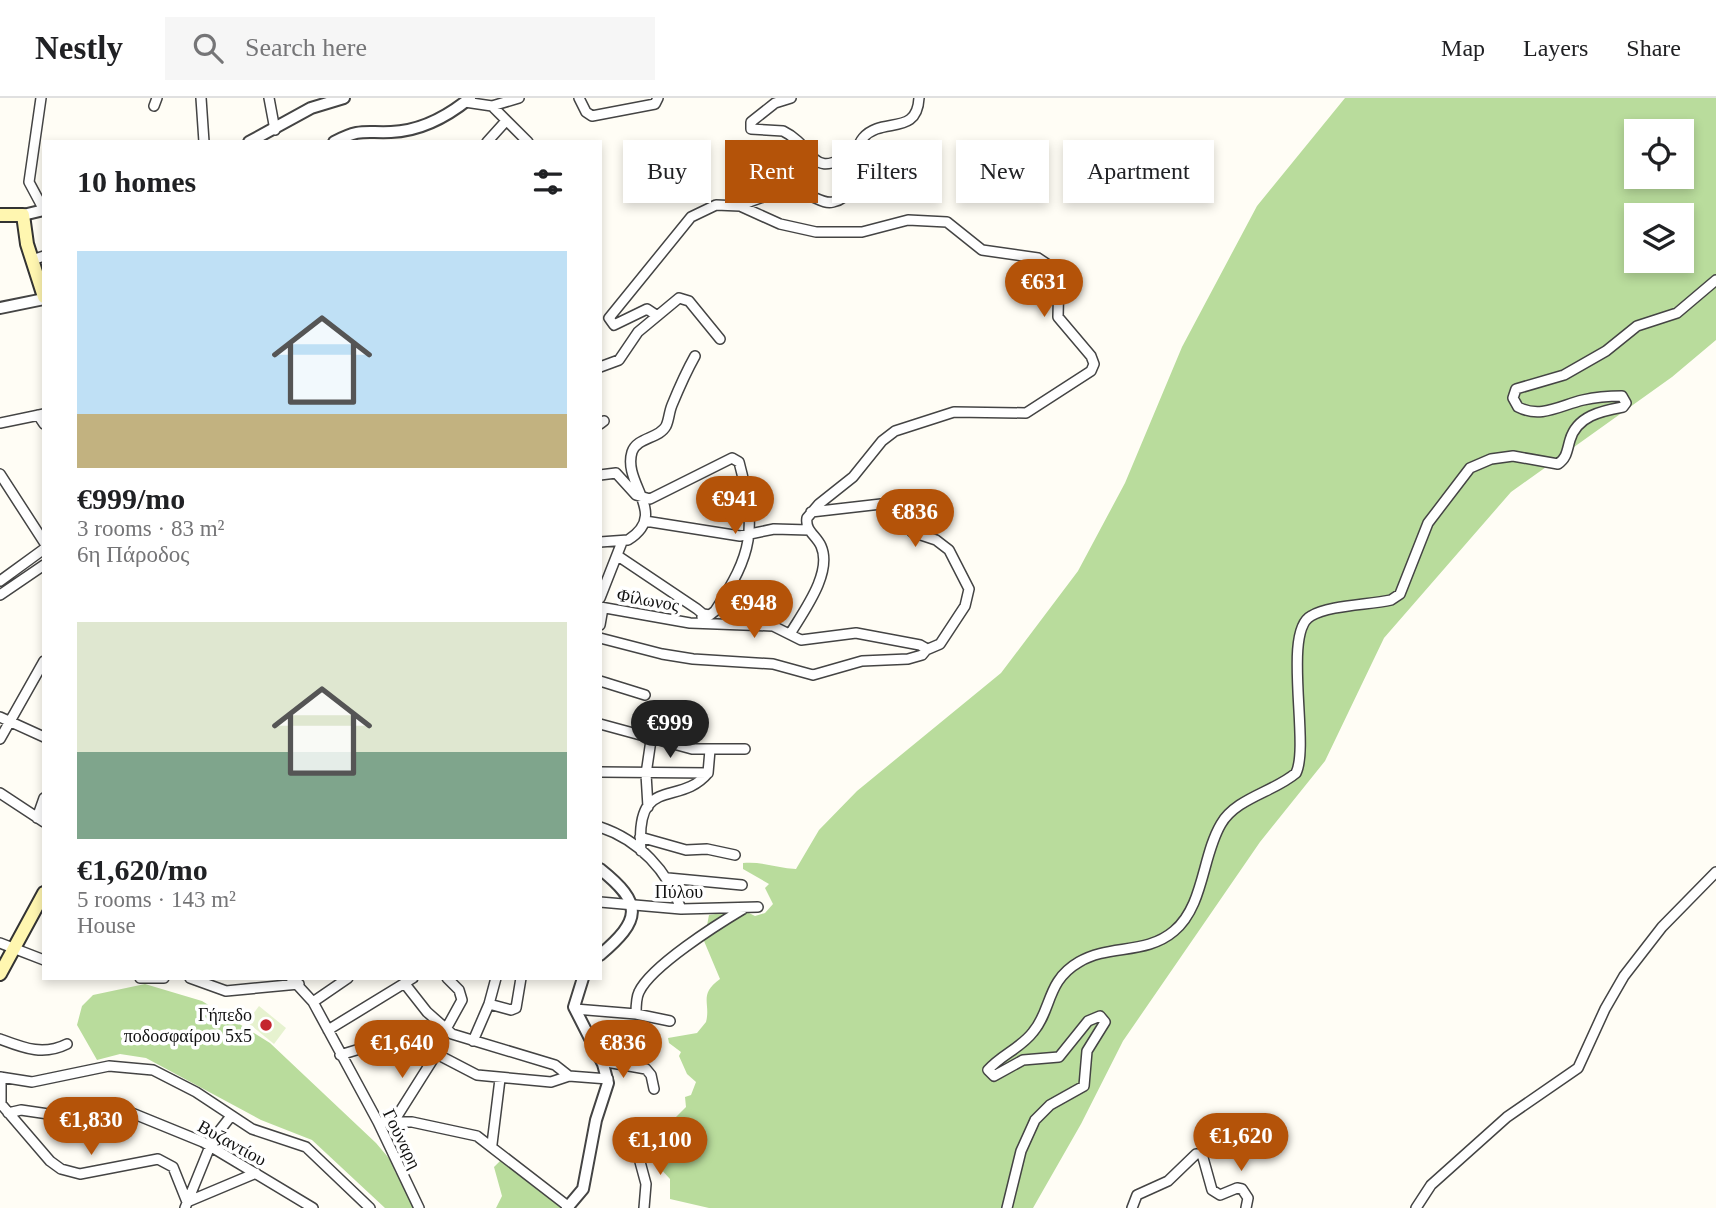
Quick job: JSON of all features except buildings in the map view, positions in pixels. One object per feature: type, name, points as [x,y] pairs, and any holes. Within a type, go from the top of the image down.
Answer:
[{"type":"main road","points":[[0,215],[23,215],[38,258],[42,285]]},
{"type":"main road","points":[[0,974],[42,897]]},
{"type":"street","points":[[41,98],[29,181],[42,206]]},
{"type":"street","points":[[201,98],[204,140]]},
{"type":"street","points":[[269,98],[275,130]]},
{"type":"street","points":[[253,140],[311,108],[344,98]]},
{"type":"street","points":[[339,140],[360,131],[393,132],[423,126],[468,100],[492,106],[519,98]]},
{"type":"street","points":[[579,98],[586,112],[592,116],[655,104],[658,98]]},
{"type":"street","points":[[791,98],[765,110],[750,123],[751,129],[757,132],[772,128],[788,133],[812,159],[824,163],[832,162]]},
{"type":"street","points":[[864,140],[870,132],[910,120],[918,111],[919,98]]},
{"type":"street","points":[[492,106],[526,140]]},
{"type":"street","points":[[489,140],[505,122]]},
{"type":"street","points":[[656,316],[648,309],[634,313],[616,325],[609,318],[696,212],[716,205],[740,206],[787,193],[832,202]]},
{"type":"street","points":[[740,206],[780,224],[816,232],[862,232],[902,220],[942,221],[957,229],[982,250],[1046,261],[1060,276],[1056,305],[1058,317],[1094,364],[1086,374],[1026,413],[954,412],[895,431],[882,440],[853,477],[811,512],[807,520],[808,530],[822,548],[822,565],[814,591],[790,634]]},
{"type":"street","points":[[23,215],[42,210]]},
{"type":"street","points":[[1007,1208],[1025,1138],[1050,1105],[1084,1086],[1087,1051],[1105,1022],[1100,1016],[1091,1018],[1059,1057],[1023,1060],[996,1076],[989,1074],[989,1067],[1034,1032],[1046,1001],[1059,979],[1073,966],[1104,951],[1146,947],[1174,931],[1187,916],[1223,821],[1248,801],[1296,773],[1301,759],[1296,684],[1300,628],[1305,620],[1320,612],[1391,600],[1400,594],[1428,523],[1470,468],[1491,459],[1513,456],[1558,464],[1565,459],[1577,427],[1596,413],[1623,407],[1626,403],[1622,396],[1604,396],[1580,400],[1554,410],[1536,412],[1518,407],[1513,398],[1516,389],[1547,382],[1585,364],[1637,326],[1677,313],[1716,280]]},
{"type":"street","points":[[0,309],[42,298]]},
{"type":"street","points":[[602,366],[619,360],[633,337],[674,300],[686,299],[720,340]]},
{"type":"street","points":[[602,542],[622,542],[636,534],[645,521],[643,499],[632,470],[632,452],[638,444],[665,427],[680,385],[695,356]]},
{"type":"street","points":[[0,423],[41,415]]},
{"type":"street","points":[[602,475],[616,473],[643,499],[652,499],[732,458],[739,462],[751,534],[740,570],[713,613],[701,619],[618,556]]},
{"type":"street","points":[[0,474],[42,539]]},
{"type":"street","points":[[602,638],[693,659],[773,664],[808,675],[862,662],[903,660],[940,644],[969,597],[968,583],[949,550],[936,540],[912,531],[897,508],[890,503],[811,512]]},
{"type":"street","points":[[645,521],[736,536],[774,529],[808,530]]},
{"type":"street","points":[[602,593],[622,542]]},
{"type":"street","points":[[0,581],[42,550]]},
{"type":"street","points":[[0,595],[42,566]]},
{"type":"street","name":"Φίλωνος","points":[[602,608],[771,626],[807,640],[856,633],[920,645],[924,652]]},
{"type":"street","points":[[0,739],[42,665]]},
{"type":"street","points":[[602,682],[645,695]]},
{"type":"street","points":[[0,717],[42,736]]},
{"type":"street","points":[[602,725],[652,740],[710,750],[746,749]]},
{"type":"street","points":[[648,807],[646,774],[652,740]]},
{"type":"street","points":[[641,851],[639,824],[648,807],[662,795],[697,782],[708,773],[710,750]]},
{"type":"street","points":[[602,772],[708,773]]},
{"type":"street","points":[[0,793],[40,820]]},
{"type":"street","points":[[602,828],[626,836],[668,878],[681,909]]},
{"type":"street","points":[[640,837],[686,850],[707,849],[735,855]]},
{"type":"street","points":[[602,871],[619,884],[631,906],[631,922],[627,931],[602,953]]},
{"type":"street","points":[[1416,1208],[1431,1185],[1507,1117],[1578,1068],[1605,1009],[1624,976],[1662,927],[1716,872]]},
{"type":"street","points":[[668,878],[742,884]]},
{"type":"street","name":"Πύλου","points":[[602,902],[681,909],[758,908]]},
{"type":"street","points":[[636,1014],[640,990],[654,975],[702,936],[744,908]]},
{"type":"street","points":[[0,943],[42,959]]},
{"type":"street","points":[[196,980],[226,991],[270,982],[295,981]]},
{"type":"street","points":[[313,1002],[345,980]]},
{"type":"street","points":[[446,1030],[462,1000],[459,990],[449,980]]},
{"type":"street","points":[[473,1041],[489,1004],[495,980]]},
{"type":"street","points":[[489,1004],[514,1009],[521,980]]},
{"type":"street","points":[[378,1122],[394,1121],[468,1133],[492,1144],[568,1207],[584,1185],[596,1121],[608,1079],[575,1009],[575,998],[582,980]]},
{"type":"street","name":"Γούναρη","points":[[295,981],[313,1002],[378,1122],[419,1208]]},
{"type":"street","points":[[328,1030],[409,981],[446,1030],[473,1041],[555,1065],[569,1076]]},
{"type":"street","points":[[575,1009],[636,1014],[670,1021]]},
{"type":"street","points":[[340,1055],[402,1036],[471,1074],[551,1082],[569,1076],[608,1079]]},
{"type":"street","points":[[0,1039],[50,1052],[66,1044]]},
{"type":"street","points":[[394,1121],[435,1056]]},
{"type":"street","points":[[601,1061],[646,1069],[651,1075],[654,1089]]},
{"type":"street","points":[[186,1205],[174,1170],[162,1160],[151,1158],[80,1174],[61,1169],[50,1161],[0,1101],[0,1077],[39,1081],[84,1070],[139,1067],[168,1076],[258,1131],[306,1147],[370,1208]]},
{"type":"street","points":[[492,1144],[500,1079]]},
{"type":"street","name":"Βυζαντίου","points":[[8,1113],[21,1110],[62,1116],[122,1109],[211,1146],[256,1173],[300,1205],[313,1208]]},
{"type":"street","points":[[186,1205],[211,1146],[231,1116]]},
{"type":"street","points":[[636,1147],[646,1184],[644,1208]]},
{"type":"street","points":[[1132,1208],[1137,1195],[1161,1186],[1190,1158],[1202,1154],[1212,1190],[1220,1195],[1237,1188],[1242,1189],[1248,1198],[1246,1208]]},
{"type":"street","points":[[186,1205],[256,1173]]},
{"type":"green space","points":[[1345,98],[1716,98],[1716,340],[1672,377],[1511,492],[1384,638],[1325,761],[1260,842],[1123,1041],[1081,1124],[1033,1208],[709,1208],[670,1199],[670,1179],[646,1153],[656,1149],[668,1154],[669,1146],[664,1144],[664,1139],[669,1134],[667,1126],[686,1107],[685,1097],[691,1095],[696,1082],[687,1074],[679,1056],[681,1052],[669,1043],[668,1038],[697,1033],[706,1022],[707,995],[720,979],[704,941],[709,915],[743,910],[755,916],[765,913],[773,904],[765,888],[769,884],[743,869],[743,863],[796,869],[819,830],[857,791],[1001,673],[1078,571],[1125,483],[1182,347],[1257,206]]},
{"type":"green space","points":[[145,984],[202,1001],[270,1043],[376,1143],[393,1163],[395,1172],[408,1187],[419,1208],[385,1208],[312,1140],[261,1120],[146,1058],[120,1054],[97,1060],[77,1025],[82,1006],[93,995]]},
{"type":"green space","name":"Γήπεδο ποδοσφαίρου 5x5","points":[[259,1006],[286,1028],[274,1044],[247,1022]]},
{"type":"green space","points":[[501,1160],[566,1208],[496,1208],[502,1196],[494,1167]]},
{"type":"place","name":"Γήπεδο ποδοσφαίρου 5x5","points":[[266,1025]]}]
